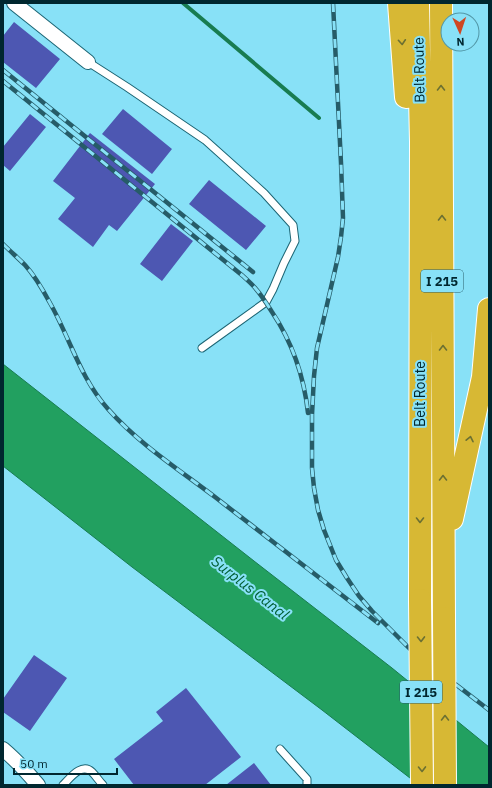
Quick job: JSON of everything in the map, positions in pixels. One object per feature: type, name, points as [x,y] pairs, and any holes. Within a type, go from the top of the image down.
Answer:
[{"type":"highway","points":[[399,3],[406,104],[420,201]]},
{"type":"highway","name":"Belt Route","points":[[418,3],[421,142],[420,600],[422,785]]},
{"type":"highway","name":"Belt Route","points":[[441,3],[445,785]]},
{"type":"highway","points":[[443,559],[483,377],[489,309]]},
{"type":"street","points":[[14,3],[88,62]]},
{"type":"street","points":[[3,749],[14,758],[38,785]]},
{"type":"lane","points":[[88,62],[205,140],[264,193],[293,225],[295,242],[266,302],[202,348]]},
{"type":"lane","points":[[280,749],[307,779],[307,785]]},
{"type":"lane","points":[[63,785],[81,769],[88,769],[103,785]]},
{"type":"water","name":"Surplus Canal","points":[[3,364],[392,668],[489,747],[489,785],[419,785],[132,567],[3,466]]},
{"type":"building","points":[[14,22],[60,59],[36,88],[3,62],[3,36]]},
{"type":"building","points":[[123,109],[172,149],[152,174],[102,134]]},
{"type":"building","points":[[30,114],[46,127],[10,171],[3,165],[3,147]]},
{"type":"building","points":[[90,133],[155,184],[117,231],[109,225],[93,247],[58,219],[75,198],[53,181]]},
{"type":"building","points":[[209,180],[266,226],[246,250],[189,204]]},
{"type":"building","points":[[171,224],[193,241],[162,281],[140,264]]},
{"type":"building","points":[[34,655],[67,678],[30,731],[3,712],[3,699]]},
{"type":"building","points":[[186,688],[241,757],[205,785],[134,785],[114,759],[163,721],[156,712]]},
{"type":"building","points":[[254,763],[271,785],[226,785]]},
{"type":"waterway","points":[[183,3],[319,118]]},
{"type":"railway","points":[[333,3],[343,218],[338,257],[317,348],[314,376],[312,468],[318,510],[336,560],[359,596],[411,650],[489,710]]},
{"type":"railway","points":[[3,70],[253,272]]},
{"type":"railway","points":[[3,81],[243,276],[254,287],[286,335],[304,386],[308,413]]},
{"type":"railway","points":[[3,244],[25,265],[45,293],[90,384],[108,409],[145,444],[378,623]]}]
